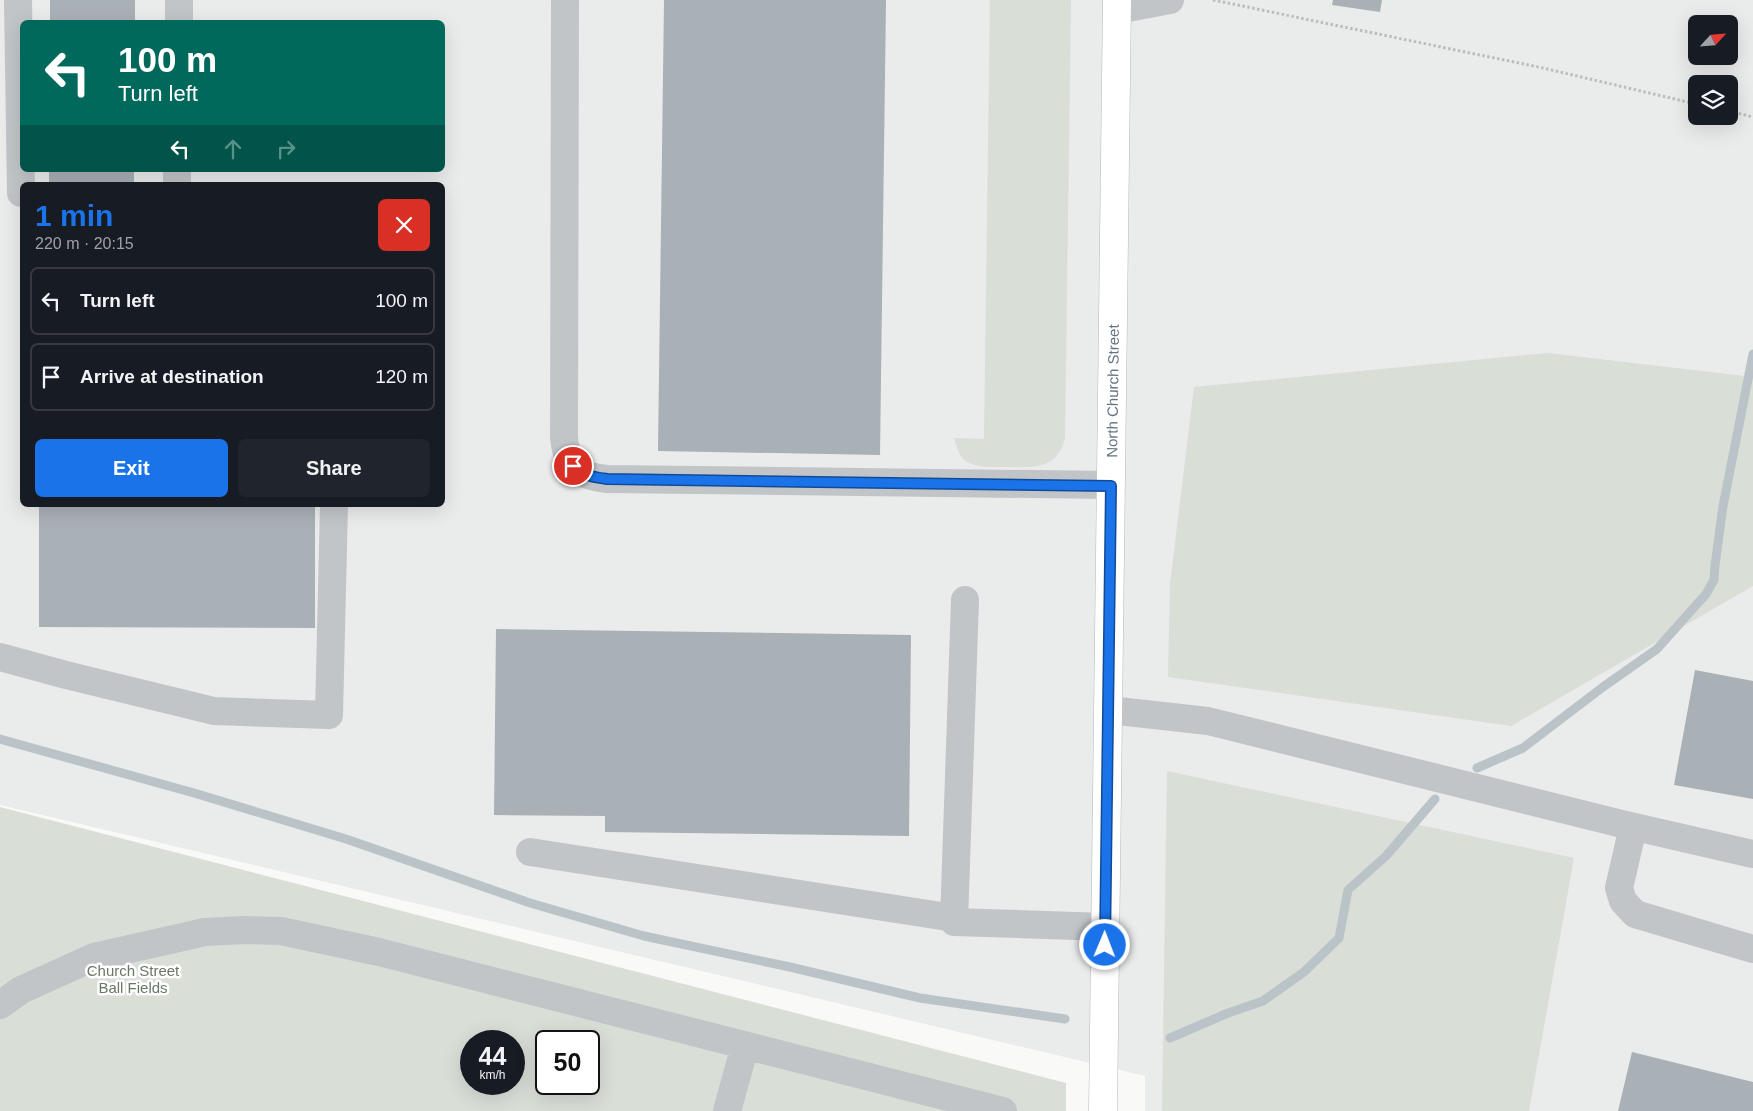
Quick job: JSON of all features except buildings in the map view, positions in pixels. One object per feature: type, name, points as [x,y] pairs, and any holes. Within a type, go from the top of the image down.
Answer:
[{"type":"main road","name":"North Church Street","points":[[1103,1111],[1117,5]]},
{"type":"lane","points":[[18,0],[20,193]]},
{"type":"lane","points":[[179,0],[179,20]]},
{"type":"lane","points":[[565,0],[564,438],[568,457],[573,466],[591,477],[607,479],[1111,486]]},
{"type":"lane","points":[[1117,5],[1170,0]]},
{"type":"lane","points":[[0,657],[214,711],[329,715],[334,507]]},
{"type":"lane","points":[[964,600],[954,922],[1106,927]]},
{"type":"lane","points":[[1109,710],[1208,721],[1753,854]]},
{"type":"lane","points":[[1633,826],[1619,888],[1624,901],[1636,914],[1753,949]]},
{"type":"lane","points":[[530,852],[954,918]]},
{"type":"lane","points":[[0,1005],[21,990],[94,957],[205,932],[281,931],[379,952],[1003,1111]]},
{"type":"lane","points":[[727,1111],[745,1046]]},
{"type":"path","points":[[1213,0],[1543,68],[1688,102]]},
{"type":"path","points":[[1738,114],[1753,117]]},
{"type":"shaded area","points":[[0,0],[1753,0],[1753,1111],[1145,1111],[1145,1076],[0,805]]},
{"type":"green space","points":[[990,0],[1071,0],[1065,438],[1061,449],[1050,462],[1034,467],[974,465],[963,459],[957,449],[954,438],[984,439]]},
{"type":"green space","points":[[1548,353],[1753,377],[1753,586],[1511,726],[1168,677],[1170,584],[1194,387]]},
{"type":"green space","points":[[1167,771],[1574,858],[1529,1111],[1162,1111]]},
{"type":"green space","name":"Church Street Ball Fields","points":[[0,807],[1066,1083],[1066,1111],[0,1111]]},
{"type":"waterway","points":[[1477,768],[1523,748],[1603,687],[1657,649],[1706,594],[1714,580],[1723,506],[1753,354]]},
{"type":"waterway","points":[[0,739],[194,793],[346,839],[530,903],[644,936],[790,967],[920,998],[1065,1019]]},
{"type":"waterway","points":[[1170,1038],[1228,1013],[1263,1001],[1304,972],[1339,938],[1348,890],[1386,856],[1435,799]]},
{"type":"route","points":[[573,466],[591,477],[607,479],[1111,486],[1105,945]]}]
